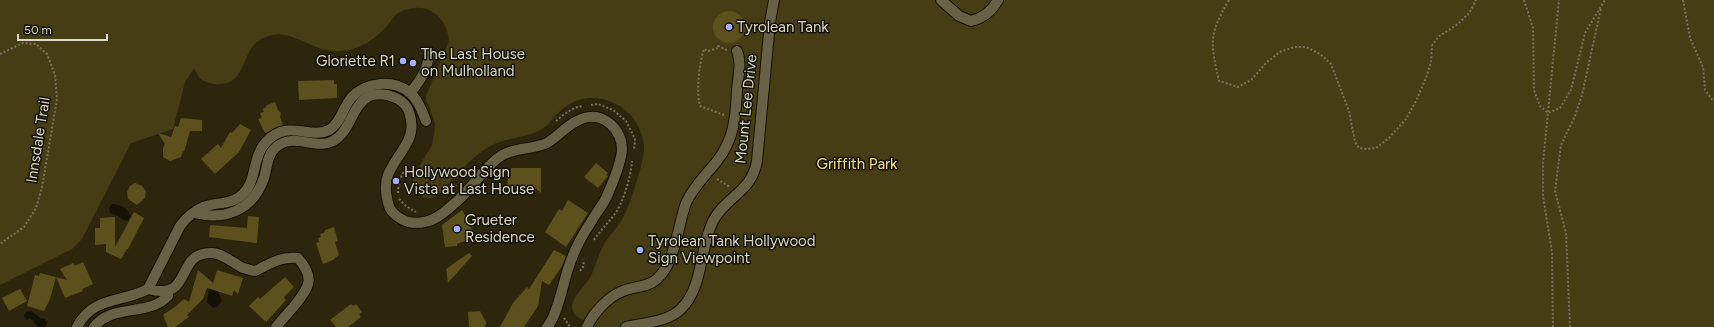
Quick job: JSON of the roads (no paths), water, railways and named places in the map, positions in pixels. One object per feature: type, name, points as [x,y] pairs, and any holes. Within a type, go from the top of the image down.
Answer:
[{"type":"street","name":"Mount Lee Drive","points":[[626,327],[666,318],[680,310],[685,305],[699,274],[706,242],[713,220],[725,205],[752,179],[756,167],[770,22],[774,0]]},
{"type":"street","points":[[941,0],[959,16],[971,21],[984,15],[998,0]]},
{"type":"street","points":[[587,327],[602,307],[615,295],[623,291],[651,284],[661,275],[668,262],[690,194],[720,157],[732,135],[735,121],[740,64],[738,50]]},
{"type":"street","points":[[410,93],[422,78],[428,65],[430,55]]},
{"type":"street","points":[[148,289],[180,226],[186,218],[203,207],[231,201],[244,194],[251,181],[254,165],[260,150],[271,138],[286,130],[322,132],[330,130],[335,125],[352,97],[373,85],[392,84],[410,93],[421,108],[426,120]]},
{"type":"street","points":[[194,213],[208,217],[221,216],[237,211],[250,202],[258,191],[270,154],[275,148],[284,142],[293,140],[324,144],[332,142],[341,135],[361,103],[374,95],[385,94],[402,102],[407,106],[413,123],[408,142],[388,176],[386,194],[390,210],[403,220],[415,223],[430,221],[438,218],[459,200],[503,154],[547,143],[570,125],[583,118],[599,118],[614,127],[618,134],[621,142],[620,158],[606,197],[574,253],[551,326]]},
{"type":"street","points":[[77,327],[86,314],[95,307],[114,299],[133,295],[148,289],[158,292],[173,289],[177,285],[189,262],[200,254],[214,253],[225,257],[242,267],[255,271],[276,260],[288,257],[298,258],[305,266],[309,276],[307,290],[276,327]]},
{"type":"street","points":[[94,327],[103,318],[111,314],[155,305],[164,301],[168,296],[168,291]]},
{"type":"street","points":[[133,295],[135,309]]},
{"type":"place","name":"Tyrolean Tank","points":[[729,27]]},
{"type":"place","name":"Gloriette R1","points":[[403,61]]},
{"type":"place","name":"The Last House on Mulholland","points":[[413,63]]},
{"type":"place","name":"Hollywood Sign Vista at Last House","points":[[396,181]]},
{"type":"place","name":"Grueter Residence","points":[[457,229]]},
{"type":"place","name":"Tyrolean Tank Hollywood Sign Viewpoint","points":[[640,250]]},
{"type":"park label","name":"Griffith Park","points":[[857,164]]}]
